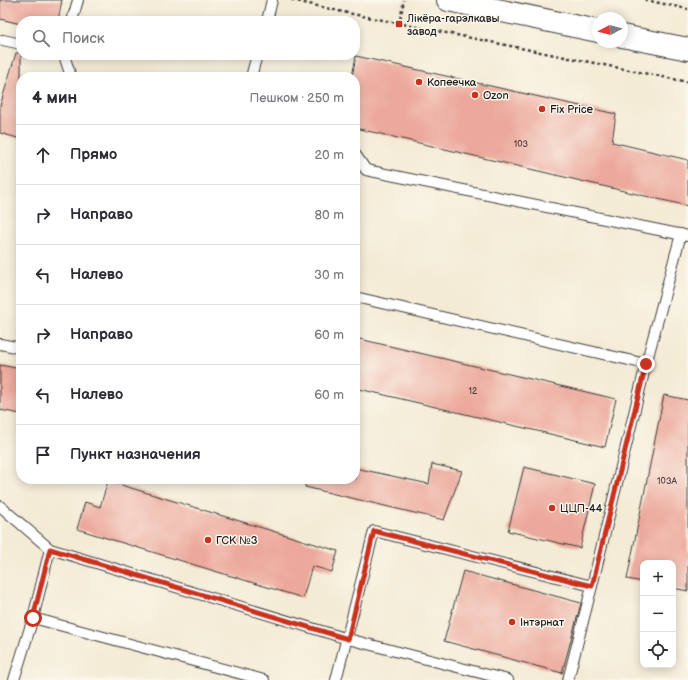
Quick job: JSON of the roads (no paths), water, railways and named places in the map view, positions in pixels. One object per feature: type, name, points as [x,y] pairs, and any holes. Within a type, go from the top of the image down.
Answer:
[{"type":"street","points":[[448,0],[592,30]]},
{"type":"street","points":[[628,37],[688,49]]},
{"type":"lane","points":[[73,16],[78,0]]},
{"type":"lane","points":[[268,16],[272,0]]},
{"type":"lane","points":[[0,51],[1,40],[16,43]]},
{"type":"lane","points":[[66,60],[69,72]]},
{"type":"lane","points":[[252,72],[256,60]]},
{"type":"lane","points":[[360,161],[366,170],[685,235],[646,364],[568,680]]},
{"type":"lane","points":[[360,299],[646,364]]},
{"type":"lane","points":[[0,344],[16,347]]},
{"type":"lane","points":[[0,506],[50,549],[348,639],[508,680]]},
{"type":"lane","points":[[336,680],[348,639],[374,531],[592,586]]},
{"type":"lane","points":[[14,680],[33,618],[50,549]]},
{"type":"lane","points":[[33,618],[264,680]]},
{"type":"place","name":"Лікёра-гарэлкавы завод","points":[[399,24]]},
{"type":"place","name":"Копеечка","points":[[419,82]]},
{"type":"place","name":"Ozon","points":[[475,95]]},
{"type":"place","name":"Fix Price","points":[[542,109]]},
{"type":"place","name":"ЦЦП-44","points":[[552,508]]},
{"type":"place","name":"ГСК №3","points":[[208,540]]},
{"type":"place","name":"Інтэрнат","points":[[512,622]]}]
